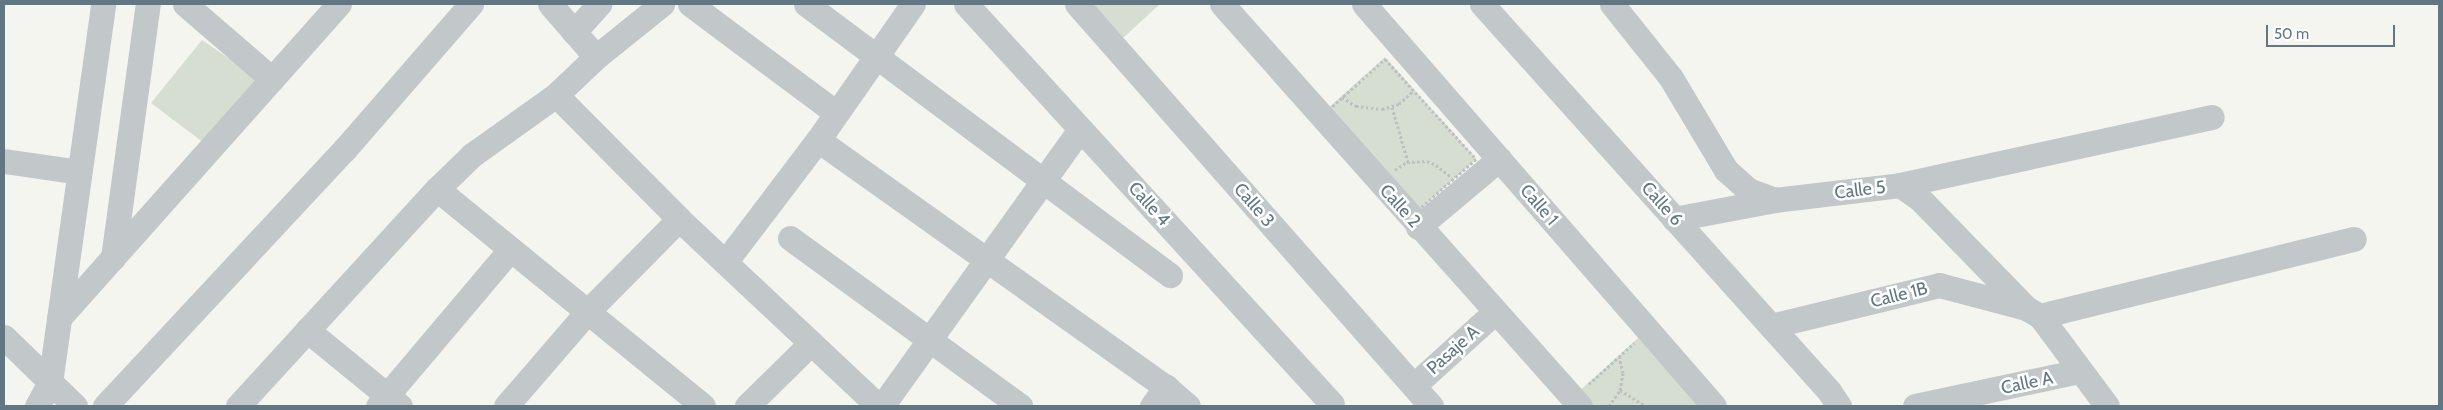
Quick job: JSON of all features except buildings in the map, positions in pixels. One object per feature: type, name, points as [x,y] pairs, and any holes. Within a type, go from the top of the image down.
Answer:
[{"type":"street","points":[[37,406],[50,383],[103,4]]},
{"type":"street","points":[[113,258],[148,4]]},
{"type":"street","points":[[185,4],[272,79]]},
{"type":"street","points":[[59,318],[339,4]]},
{"type":"street","points":[[105,406],[344,150],[471,4]]},
{"type":"street","points":[[550,4],[596,57]]},
{"type":"street","points":[[574,32],[599,4]]},
{"type":"street","points":[[238,406],[437,190],[472,155],[556,95],[596,57],[662,4]]},
{"type":"street","points":[[690,4],[836,113]]},
{"type":"street","points":[[806,4],[1044,179],[1170,276]]},
{"type":"street","points":[[726,261],[818,140],[913,4]]},
{"type":"street","name":"Calle 4","points":[[966,4],[1332,404]]},
{"type":"street","name":"Calle 3","points":[[1077,4],[1432,406]]},
{"type":"street","name":"Calle 2","points":[[1222,4],[1418,227],[1582,397]]},
{"type":"street","name":"Calle 1","points":[[1364,4],[1714,406]]},
{"type":"street","name":"Calle 6","points":[[1482,4],[1829,391],[1839,406]]},
{"type":"street","name":"Calle 5","points":[[1612,4],[1672,78],[1726,170],[1748,190],[1775,200],[1900,185],[1920,199],[2033,312],[2107,406]]},
{"type":"street","points":[[556,95],[679,219],[726,261],[878,406]]},
{"type":"street","points":[[1900,185],[2212,117]]},
{"type":"street","points":[[882,406],[1080,129]]},
{"type":"street","points":[[818,140],[987,260],[1159,397],[1188,406]]},
{"type":"street","points":[[1418,227],[1499,159]]},
{"type":"street","points":[[4,160],[79,172]]},
{"type":"street","points":[[437,190],[703,406]]},
{"type":"street","points":[[1674,219],[1775,200]]},
{"type":"street","points":[[506,406],[588,312],[679,219]]},
{"type":"street","points":[[790,238],[1020,406]]},
{"type":"street","points":[[2033,312],[2354,239]]},
{"type":"street","points":[[307,330],[388,403],[510,250]]},
{"type":"street","name":"Calle 1B","points":[[1771,326],[1939,285],[2033,312]]},
{"type":"street","name":"Pasaje A","points":[[1421,379],[1485,321]]},
{"type":"street","points":[[747,406],[811,343]]},
{"type":"street","points":[[8,349],[75,406]]},
{"type":"street","name":"Calle A","points":[[1915,406],[2080,371]]},
{"type":"path","points":[[1385,59],[1476,159],[1418,210],[1415,210],[1325,113],[1342,97],[1385,59]]},
{"type":"path","points":[[1342,97],[1356,106],[1368,109],[1392,107],[1414,90]]},
{"type":"path","points":[[1392,107],[1408,162]]},
{"type":"path","points":[[1386,178],[1408,162],[1427,161],[1436,165],[1453,179]]},
{"type":"path","points":[[1582,397],[1618,358],[1638,340]]},
{"type":"path","points":[[1609,406],[1620,390],[1623,373],[1618,358]]},
{"type":"path","points":[[1620,390],[1646,406]]},
{"type":"shaded area","points":[[1092,4],[1160,4],[1123,38]]},
{"type":"shaded area","points":[[202,40],[260,80],[204,143],[151,103]]},
{"type":"shaded area","points":[[1385,57],[1477,159],[1416,214],[1324,112]]},
{"type":"shaded area","points":[[1638,338],[1700,406],[1587,406],[1576,394]]}]
